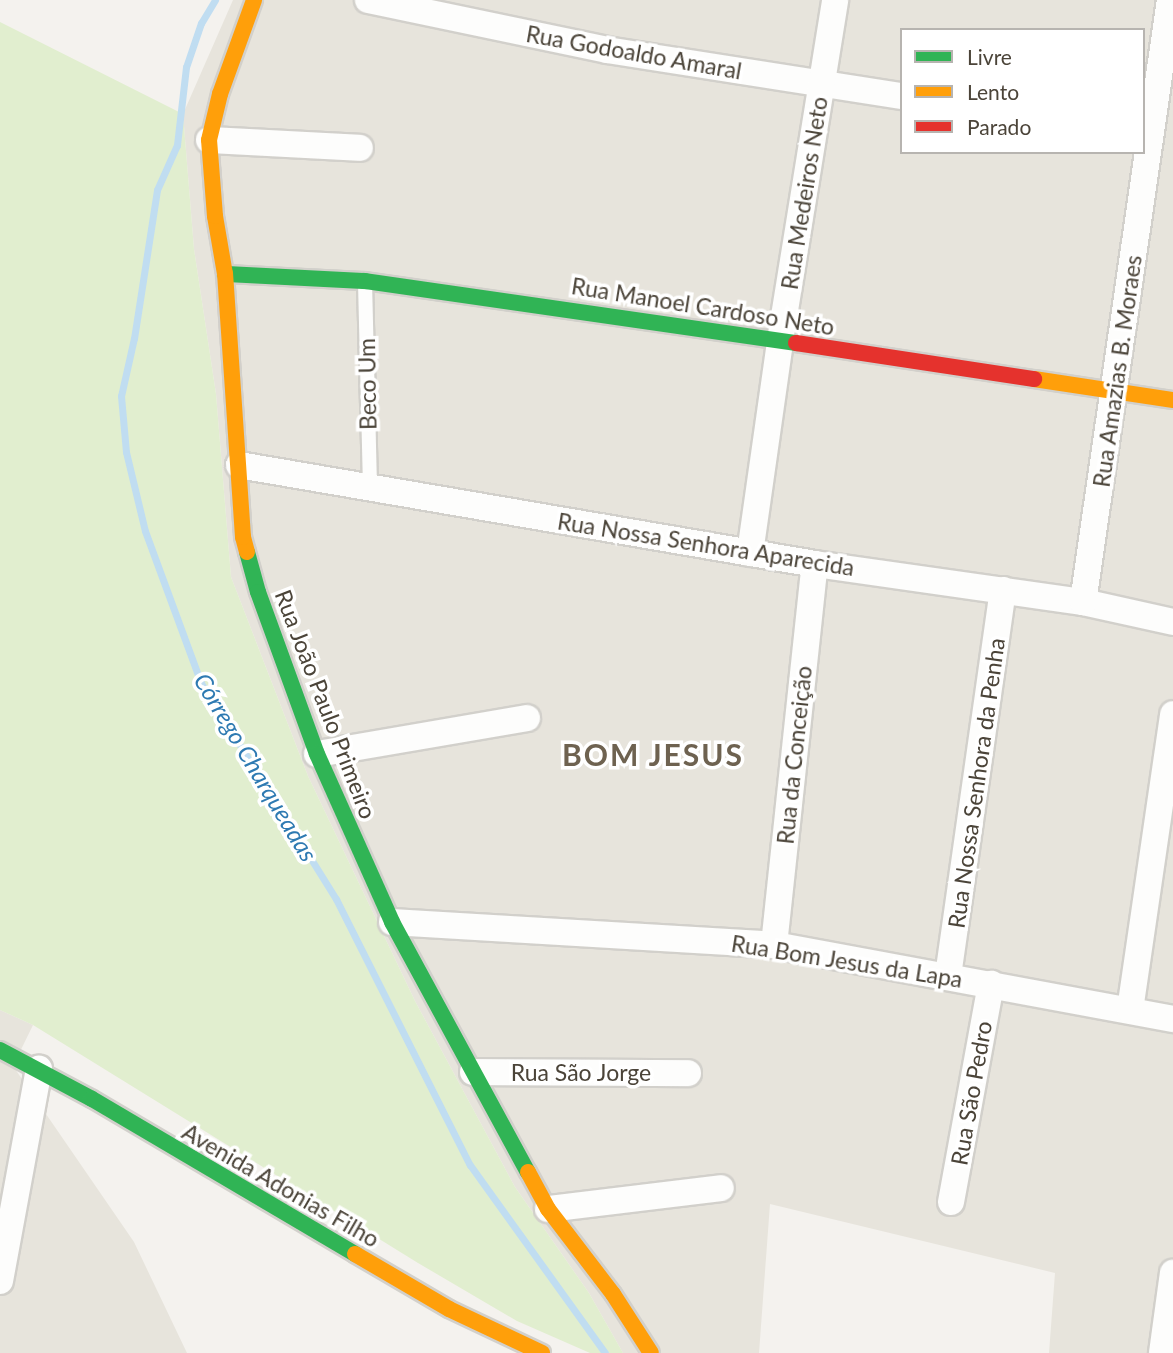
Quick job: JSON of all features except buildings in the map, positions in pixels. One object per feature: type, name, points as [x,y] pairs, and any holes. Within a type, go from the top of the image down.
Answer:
[{"type":"street","name":"Rua João Paulo Primeiro","points":[[254,0],[220,93],[209,141],[215,216],[225,274],[243,537],[258,592],[317,754],[392,922],[548,1209],[613,1294],[644,1338],[650,1353]]},
{"type":"street","name":"Rua Godoaldo Amaral","points":[[368,0],[607,50],[900,96]]},
{"type":"street","name":"Rua Medeiros Neto","points":[[750,553],[780,341],[835,0]]},
{"type":"street","name":"Rua Amazias B. Moraes","points":[[1083,602],[1155,140],[1170,0]]},
{"type":"street","points":[[209,141],[360,148]]},
{"type":"street","name":"Rua Manoel Cardoso Neto","points":[[225,274],[365,281],[1173,400]]},
{"type":"street","name":"Rua Nossa Senhora Aparecida","points":[[239,465],[814,564],[1083,602],[1173,622]]},
{"type":"street","name":"Rua da Conceição","points":[[774,946],[814,564]]},
{"type":"street","name":"Rua Nossa Senhora da Penha","points":[[948,975],[1003,590]]},
{"type":"street","points":[[1130,1010],[1173,714]]},
{"type":"street","points":[[317,754],[527,718]]},
{"type":"street","name":"Rua Bom Jesus da Lapa","points":[[392,922],[774,946],[948,975],[1173,1019]]},
{"type":"street","name":"Rua São Pedro","points":[[951,1202],[992,984]]},
{"type":"street","name":"Avenida Adonias Filho","points":[[0,1050],[39,1069],[449,1309],[542,1353]]},
{"type":"street","points":[[0,1281],[39,1069]]},
{"type":"street","name":"Rua São Jorge","points":[[473,1072],[688,1073]]},
{"type":"street","points":[[548,1209],[721,1188]]},
{"type":"street","points":[[1162,1353],[1173,1273]]},
{"type":"lane","name":"Beco Um","points":[[365,281],[370,487]]},
{"type":"shaded area","points":[[233,0],[1173,0],[1173,1353],[1049,1353],[1055,1273],[770,1204],[759,1353],[623,1353],[589,1293],[515,1187],[415,1001],[308,776],[231,577],[216,394],[194,249],[183,114]]},
{"type":"shaded area","points":[[0,1010],[33,1025],[13,1066],[134,1242],[187,1353],[0,1353]]},
{"type":"green space","points":[[0,22],[183,114],[194,249],[216,394],[231,577],[308,776],[415,1001],[515,1187],[589,1293],[623,1353],[590,1353],[517,1321],[418,1263],[33,1025],[0,1010]]},
{"type":"waterway","name":"Córrego Charqueadas","points":[[215,0],[201,23],[186,67],[177,145],[157,190],[134,338],[121,396],[126,452],[145,531],[201,683],[336,899],[470,1165],[605,1353]]},
{"type":"traffic: fast","points":[[225,274],[365,281],[796,343]]},
{"type":"traffic: fast","points":[[247,552],[258,592],[317,754],[392,922],[528,1172]]},
{"type":"traffic: fast","points":[[0,1050],[92,1099],[355,1254]]},
{"type":"traffic: slow","points":[[247,552],[243,537],[225,274],[215,216],[209,140],[220,94],[254,0]]},
{"type":"traffic: slow","points":[[1034,379],[1173,400]]},
{"type":"traffic: slow","points":[[528,1172],[548,1209],[613,1294],[651,1353]]},
{"type":"traffic: slow","points":[[355,1254],[449,1309],[542,1353]]},
{"type":"traffic: jam","points":[[796,343],[1034,379]]},
{"type":"district","name":"BOM JESUS","points":[[653,754]]}]
